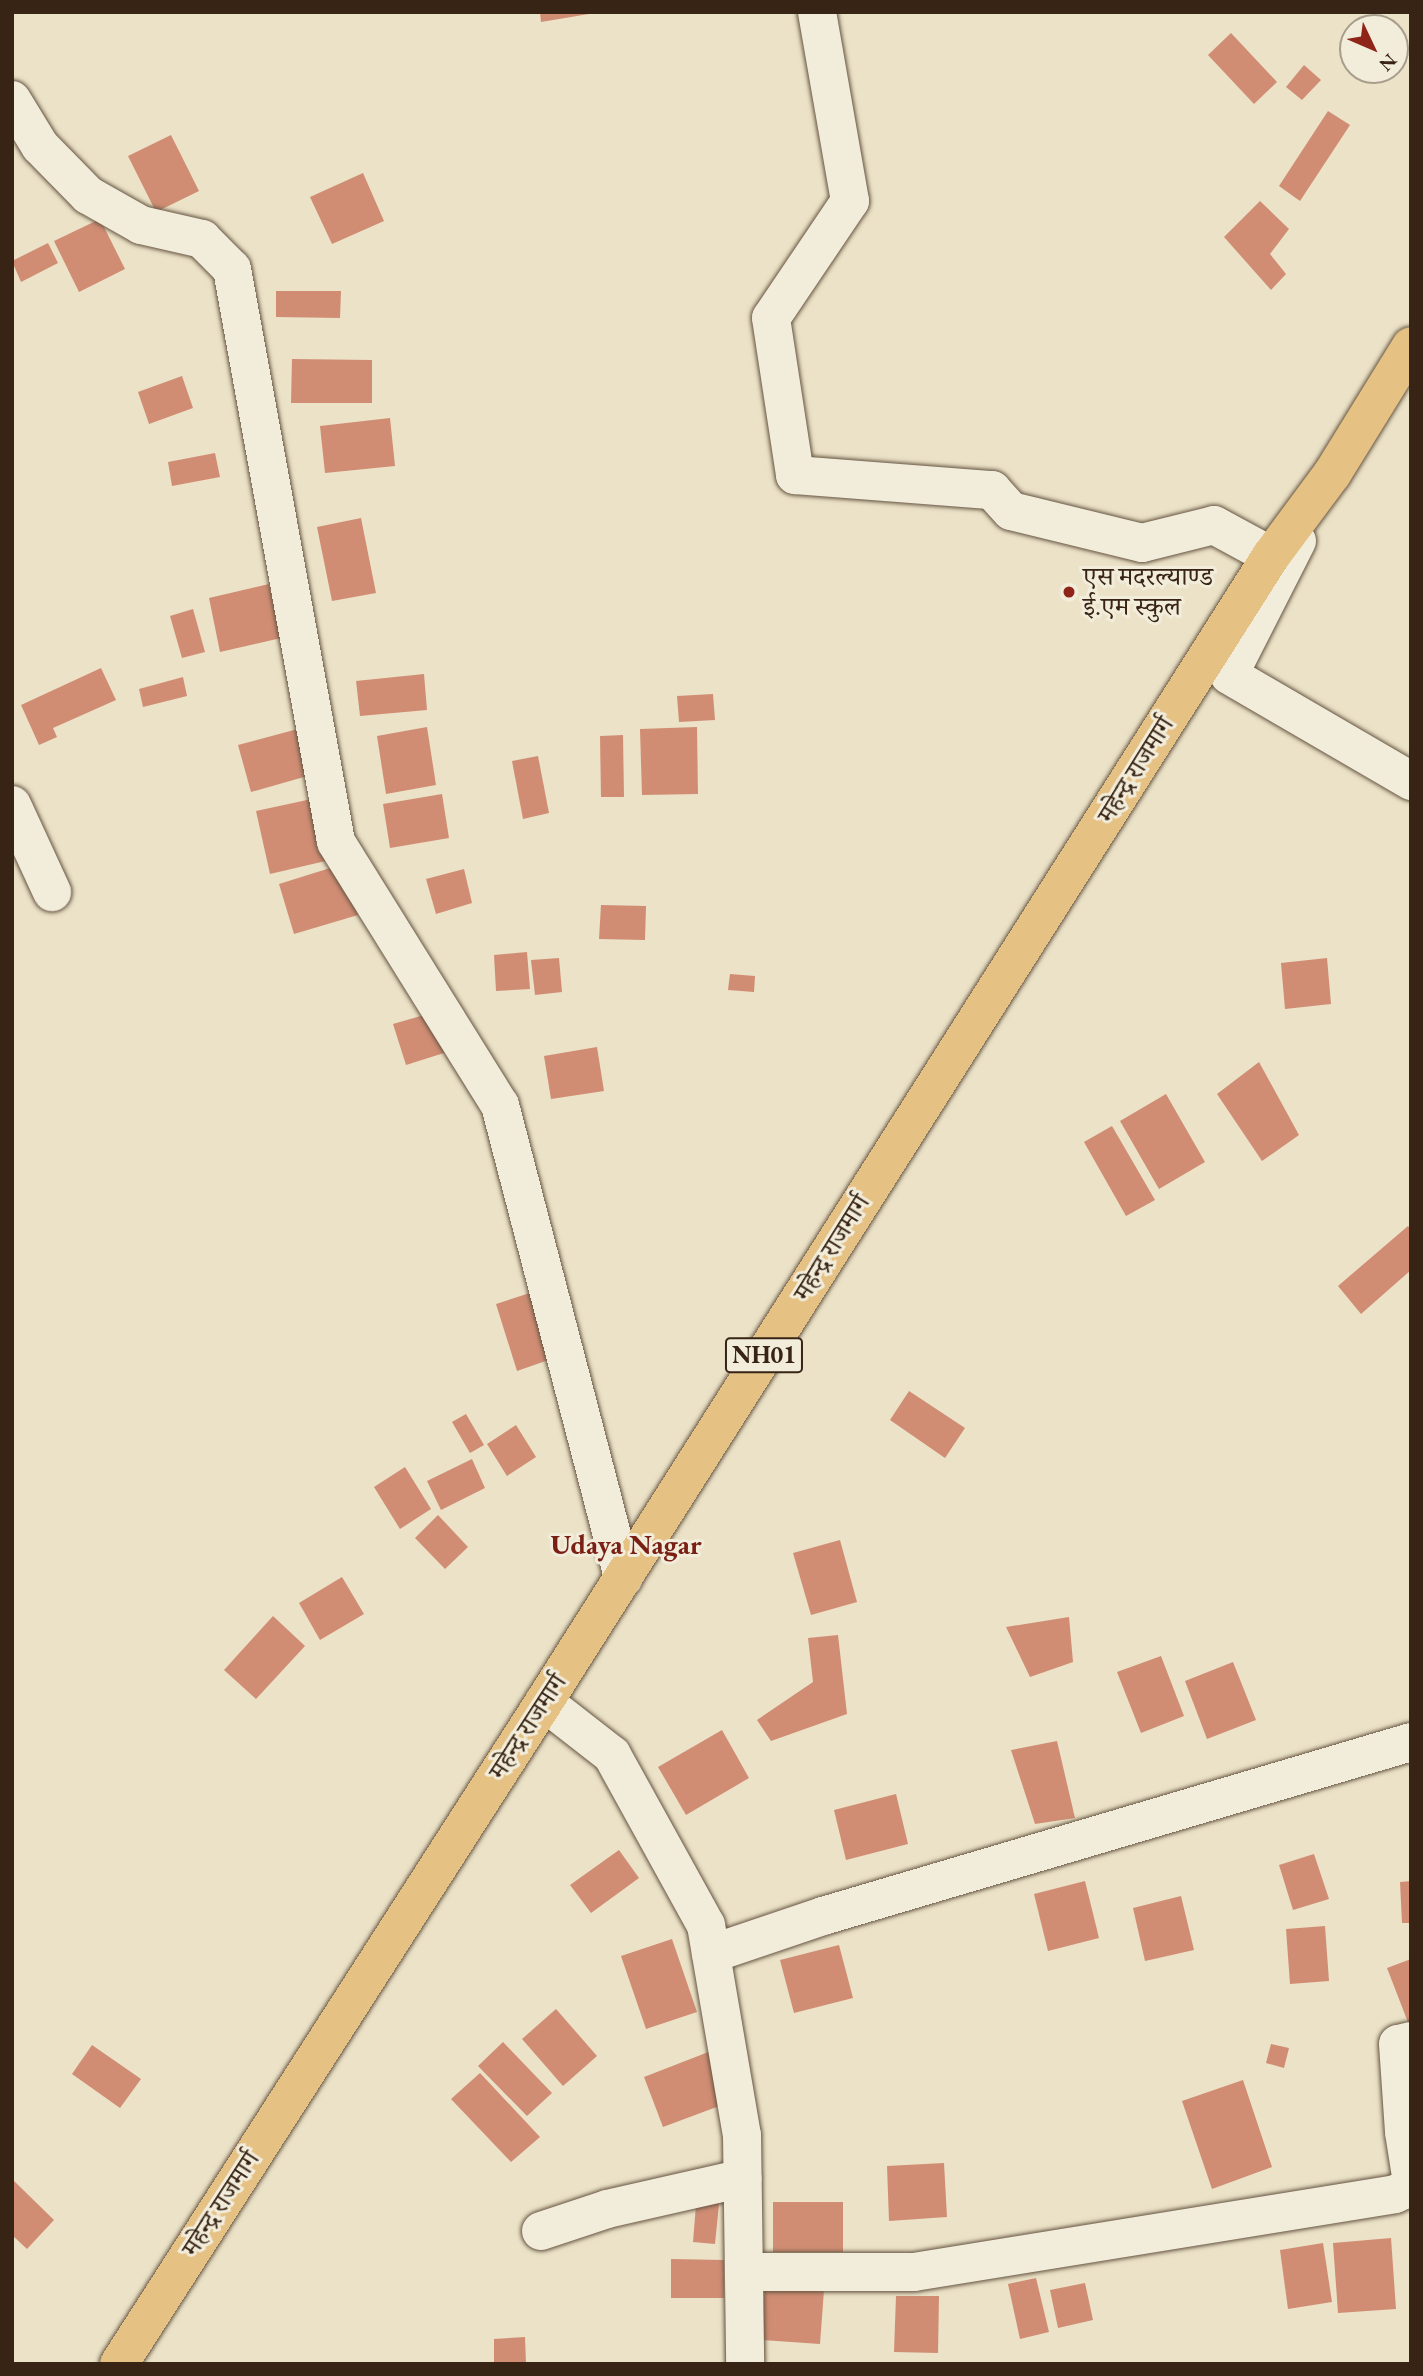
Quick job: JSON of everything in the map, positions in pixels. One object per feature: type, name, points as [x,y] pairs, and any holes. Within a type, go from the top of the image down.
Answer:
[{"type":"highway","name":"महेन्द्र राजमार्ग","points":[[119,2364],[544,1702],[1271,556],[1332,474],[1411,346]]},
{"type":"street","points":[[817,12],[849,201],[771,318],[795,475],[992,489],[1010,511],[1142,543],[1214,525],[1271,556]]},
{"type":"street","points":[[12,100],[40,146],[88,195],[141,225],[202,239],[232,269],[336,842],[500,1105],[622,1578]]},
{"type":"street","points":[[1332,474],[1229,676],[1411,781]]},
{"type":"street","points":[[12,805],[52,892]]},
{"type":"street","points":[[544,1702],[612,1755],[706,1925],[742,2135],[745,2364]]},
{"type":"street","points":[[711,1954],[824,1916],[1411,1742]]},
{"type":"street","points":[[1411,2041],[1398,2044],[1411,2176]]},
{"type":"street","points":[[541,2231],[607,2209],[743,2178]]},
{"type":"street","points":[[744,2272],[914,2272],[1395,2194],[1411,2187]]},
{"type":"building","points":[[540,12],[589,12],[589,14],[541,22]]},
{"type":"building","points":[[1231,33],[1277,82],[1254,104],[1208,55]]},
{"type":"building","points":[[1304,65],[1321,80],[1302,100],[1286,87]]},
{"type":"building","points":[[1328,111],[1350,125],[1300,201],[1279,186]]},
{"type":"building","points":[[171,135],[199,191],[156,212],[128,156]]},
{"type":"building","points":[[363,173],[384,221],[332,244],[310,197]]},
{"type":"building","points":[[1260,201],[1289,229],[1270,254],[1286,274],[1271,290],[1224,237]]},
{"type":"building","points":[[100,219],[125,269],[79,292],[54,241]]},
{"type":"building","points":[[48,243],[58,263],[21,282],[12,261]]},
{"type":"building","points":[[276,291],[341,291],[340,318],[276,317]]},
{"type":"building","points":[[292,359],[372,360],[372,403],[291,403]]},
{"type":"building","points":[[182,376],[193,408],[149,424],[138,392]]},
{"type":"building","points":[[390,418],[395,466],[325,473],[320,426]]},
{"type":"building","points":[[215,453],[220,477],[172,486],[168,462]]},
{"type":"building","points":[[361,518],[376,593],[332,601],[317,527]]},
{"type":"building","points":[[269,584],[281,638],[220,652],[209,598]]},
{"type":"building","points":[[193,609],[205,652],[182,658],[170,616]]},
{"type":"building","points":[[101,668],[116,700],[53,728],[57,737],[39,745],[21,705]]},
{"type":"building","points":[[424,674],[427,710],[360,716],[356,681]]},
{"type":"building","points":[[183,677],[187,696],[143,707],[139,689]]},
{"type":"building","points":[[713,694],[715,720],[679,722],[677,696]]},
{"type":"building","points":[[305,727],[318,773],[251,792],[238,745]]},
{"type":"building","points":[[427,727],[436,785],[386,794],[377,736]]},
{"type":"building","points":[[697,727],[698,794],[642,795],[640,729]]},
{"type":"building","points":[[623,735],[624,797],[601,797],[600,736]]},
{"type":"building","points":[[538,756],[549,813],[523,819],[512,761]]},
{"type":"building","points":[[442,794],[449,838],[390,848],[383,804]]},
{"type":"building","points":[[321,797],[334,859],[270,874],[256,811]]},
{"type":"building","points":[[343,864],[358,915],[294,934],[279,884]]},
{"type":"building","points":[[464,869],[472,903],[436,914],[426,879]]},
{"type":"building","points":[[601,905],[646,906],[645,940],[599,939]]},
{"type":"building","points":[[527,952],[530,989],[496,991],[494,955]]},
{"type":"building","points":[[559,958],[562,992],[535,995],[531,960]]},
{"type":"building","points":[[1327,958],[1331,1004],[1285,1009],[1281,963]]},
{"type":"building","points":[[730,974],[755,976],[754,992],[728,990]]},
{"type":"building","points":[[431,1013],[444,1053],[406,1065],[393,1024]]},
{"type":"building","points":[[597,1047],[604,1091],[551,1099],[544,1056]]},
{"type":"building","points":[[1259,1062],[1299,1135],[1262,1161],[1217,1094]]},
{"type":"building","points":[[1166,1094],[1205,1162],[1159,1189],[1120,1121]]},
{"type":"building","points":[[1112,1126],[1155,1200],[1126,1216],[1084,1142]]},
{"type":"building","points":[[1408,1226],[1411,1229],[1411,1270],[1361,1314],[1338,1286]]},
{"type":"building","points":[[536,1291],[557,1357],[517,1371],[496,1304]]},
{"type":"building","points":[[909,1391],[965,1428],[945,1458],[890,1420]]},
{"type":"building","points":[[466,1414],[484,1445],[470,1453],[452,1422]]},
{"type":"building","points":[[516,1425],[536,1457],[507,1476],[487,1444]]},
{"type":"building","points":[[472,1459],[485,1488],[441,1510],[427,1481]]},
{"type":"building","points":[[405,1467],[431,1509],[400,1529],[374,1487]]},
{"type":"building","points":[[438,1515],[468,1547],[445,1569],[415,1538]]},
{"type":"building","points":[[840,1540],[857,1602],[811,1615],[793,1553]]},
{"type":"building","points":[[342,1577],[364,1614],[320,1640],[299,1603]]},
{"type":"building","points":[[273,1616],[305,1646],[256,1699],[224,1670]]},
{"type":"building","points":[[1069,1617],[1073,1662],[1030,1677],[1006,1627]]},
{"type":"building","points":[[838,1635],[847,1714],[771,1741],[757,1720],[813,1682],[808,1638]]},
{"type":"building","points":[[1161,1656],[1184,1716],[1141,1733],[1117,1672]]},
{"type":"building","points":[[1233,1662],[1256,1720],[1207,1739],[1185,1681]]},
{"type":"building","points":[[722,1730],[749,1778],[686,1815],[658,1767]]},
{"type":"building","points":[[1057,1741],[1075,1818],[1035,1824],[1011,1750]]},
{"type":"building","points":[[896,1794],[908,1844],[846,1860],[834,1810]]},
{"type":"building","points":[[619,1850],[639,1878],[591,1913],[570,1885]]},
{"type":"building","points":[[1314,1854],[1329,1899],[1293,1910],[1279,1865]]},
{"type":"building","points":[[1085,1881],[1099,1938],[1048,1951],[1034,1894]]},
{"type":"building","points":[[1411,1881],[1411,1923],[1402,1923],[1400,1882]]},
{"type":"building","points":[[1181,1896],[1194,1950],[1145,1961],[1133,1908]]},
{"type":"building","points":[[1325,1926],[1329,1981],[1290,1984],[1286,1929]]},
{"type":"building","points":[[672,1939],[697,2012],[646,2029],[621,1956]]},
{"type":"building","points":[[839,1945],[853,1998],[794,2013],[780,1960]]},
{"type":"building","points":[[1411,1959],[1411,2030],[1387,1968]]},
{"type":"building","points":[[556,2009],[597,2056],[563,2086],[522,2039]]},
{"type":"building","points":[[503,2042],[552,2093],[527,2116],[478,2066]]},
{"type":"building","points":[[1271,2044],[1289,2048],[1284,2068],[1266,2063]]},
{"type":"building","points":[[92,2045],[141,2079],[120,2108],[72,2074]]},
{"type":"building","points":[[711,2051],[730,2102],[663,2127],[644,2077]]},
{"type":"building","points":[[480,2073],[540,2137],[511,2162],[451,2099]]},
{"type":"building","points":[[1243,2080],[1272,2167],[1212,2189],[1182,2101]]},
{"type":"building","points":[[944,2163],[947,2217],[889,2221],[887,2166]]},
{"type":"building","points":[[12,2179],[54,2220],[27,2249],[12,2235]]},
{"type":"building","points":[[697,2192],[720,2194],[715,2244],[693,2242]]},
{"type":"building","points":[[773,2202],[843,2202],[843,2252],[773,2252]]},
{"type":"building","points":[[1391,2238],[1396,2309],[1338,2313],[1333,2243]]},
{"type":"building","points":[[1323,2243],[1332,2302],[1288,2309],[1280,2250]]},
{"type":"building","points":[[671,2259],[724,2260],[724,2298],[671,2298]]},
{"type":"building","points":[[1036,2278],[1049,2332],[1020,2339],[1008,2284]]},
{"type":"building","points":[[1085,2283],[1093,2320],[1058,2328],[1050,2290]]},
{"type":"building","points":[[765,2285],[824,2290],[820,2344],[761,2340]]},
{"type":"building","points":[[896,2296],[939,2296],[938,2353],[894,2352]]},
{"type":"building","points":[[525,2337],[526,2364],[494,2364],[494,2339]]},
{"type":"place","name":"एस मदरल्याण्ड ई.एम स्कुल","points":[[1069,592]]},
{"type":"district","name":"Udaya Nagar","points":[[626,1544]]}]
